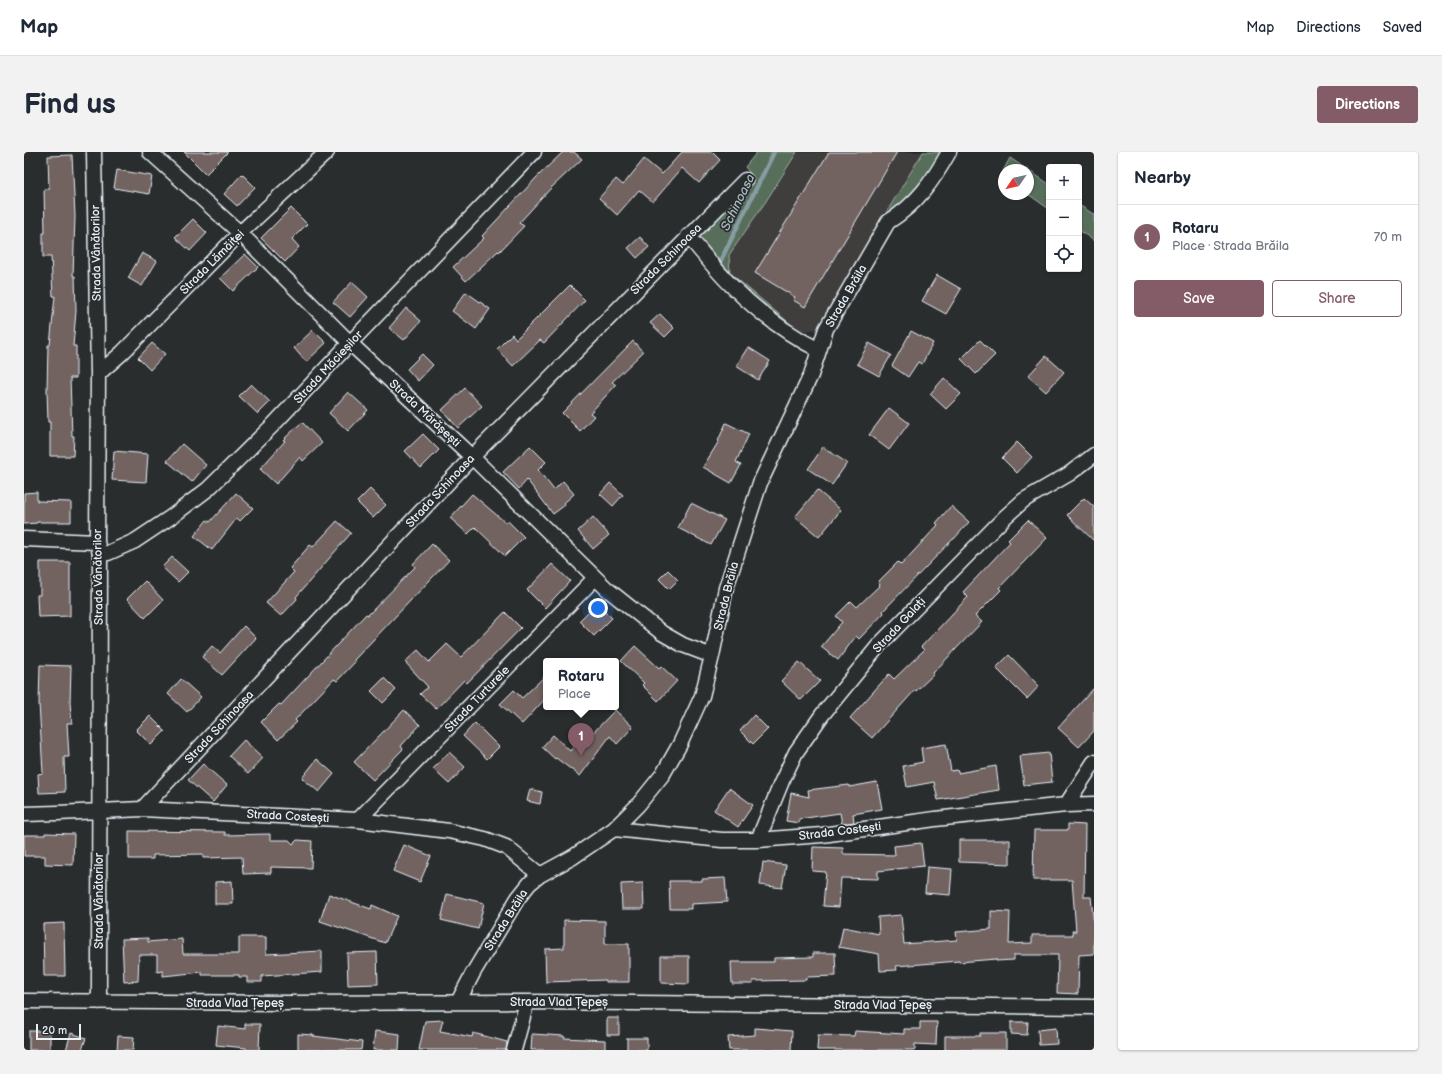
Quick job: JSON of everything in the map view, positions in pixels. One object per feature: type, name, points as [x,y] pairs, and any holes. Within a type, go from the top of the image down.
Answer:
[{"type":"street","name":"Strada Vânătorilor","points":[[94,152],[98,374],[100,771],[98,810],[99,1002]]},
{"type":"street","name":"Strada Mărășești","points":[[150,152],[240,233],[350,343],[472,457],[595,578],[628,607],[662,633],[683,645],[712,656]]},
{"type":"street","name":"Strada Lămăiței","points":[[98,374],[122,353],[240,233],[327,152]]},
{"type":"street","name":"Strada Măcieșilor","points":[[24,539],[98,548],[108,553],[135,541],[171,517],[208,489],[274,424],[534,152]]},
{"type":"street","name":"Strada Brăila","points":[[458,1002],[473,973],[518,898],[530,883],[540,875],[573,857],[614,829],[638,806],[663,774],[674,756],[702,696],[726,588],[760,483],[811,375],[826,329],[888,222],[902,213],[921,196],[950,152]]},
{"type":"street","name":"Strada Schinoasa","points":[[142,809],[472,457],[688,236],[745,180]]},
{"type":"street","points":[[688,236],[731,286],[760,313],[796,338],[819,350]]},
{"type":"street","name":"Strada Galați","points":[[758,840],[782,781],[796,752],[822,715],[880,644],[1008,514],[1024,500],[1069,474],[1094,455]]},
{"type":"street","name":"Strada Turturele","points":[[358,820],[595,578]]},
{"type":"street","points":[[1066,805],[1094,762]]},
{"type":"street","name":"Strada Costești","points":[[614,829],[722,840],[758,840],[822,835],[935,819],[1066,805],[1094,804]]},
{"type":"street","name":"Strada Costești","points":[[24,814],[142,809],[358,820],[449,831],[485,839],[506,847],[540,875]]},
{"type":"street","name":"Strada Vlad Țepeș","points":[[24,1001],[527,1002],[1094,1007]]},
{"type":"street","points":[[514,1050],[527,1002]]},
{"type":"shaded area","points":[[797,152],[923,152],[817,329],[800,332],[730,273],[729,255]]},
{"type":"green space","points":[[757,152],[797,152],[729,255],[730,273],[800,332],[779,321],[739,289],[707,252],[700,236],[754,178],[745,167]]},
{"type":"green space","points":[[923,152],[941,152],[917,191],[883,218]]},
{"type":"green space","points":[[1010,158],[1019,164],[1007,164]]},
{"type":"green space","points":[[1034,174],[1046,182],[1046,207],[1034,198]]},
{"type":"green space","points":[[1082,207],[1093,214],[1094,213],[1094,241],[1082,232]]},
{"type":"building","points":[[184,152],[228,152],[206,174]]},
{"type":"building","points":[[563,152],[574,152],[582,159],[551,188],[519,223],[524,226],[499,252],[498,251],[466,281],[453,267],[484,238],[482,236],[537,177]]},
{"type":"building","points":[[682,152],[712,152],[720,160],[699,183],[682,168],[653,202],[639,190],[617,215],[599,198],[616,179],[623,185],[644,159],[662,174]]},
{"type":"building","points":[[829,152],[897,152],[805,307],[793,300],[795,297],[755,273]]},
{"type":"building","points":[[72,155],[75,216],[73,276],[75,276],[76,311],[73,346],[76,346],[76,378],[70,378],[72,436],[74,436],[73,456],[50,456],[50,422],[48,422],[47,390],[48,345],[50,345],[55,296],[53,296],[51,257],[43,257],[43,233],[45,233],[44,189],[49,189],[48,156]]},
{"type":"building","points":[[117,170],[152,176],[149,194],[114,188]]},
{"type":"building","points":[[242,174],[255,187],[237,206],[224,194]]},
{"type":"building","points":[[291,208],[307,224],[292,239],[299,247],[285,262],[261,238]]},
{"type":"building","points":[[193,219],[207,233],[190,251],[175,237]]},
{"type":"building","points":[[640,237],[649,247],[637,258],[628,248]]},
{"type":"building","points":[[142,253],[157,261],[142,286],[128,278]]},
{"type":"building","points":[[245,254],[258,267],[233,291],[220,278]]},
{"type":"building","points":[[937,275],[961,289],[946,314],[922,301]]},
{"type":"building","points":[[352,282],[368,297],[350,317],[333,302]]},
{"type":"building","points":[[570,285],[585,300],[544,343],[540,340],[513,366],[497,349],[512,334],[516,339]]},
{"type":"building","points":[[466,292],[490,309],[476,329],[452,311]]},
{"type":"building","points":[[406,308],[421,321],[404,340],[389,328]]},
{"type":"building","points":[[660,314],[674,328],[665,337],[650,323]]},
{"type":"building","points":[[313,330],[326,343],[306,362],[294,348]]},
{"type":"building","points":[[911,331],[933,343],[922,364],[918,362],[908,377],[892,366]]},
{"type":"building","points":[[980,340],[995,355],[976,374],[961,359]]},
{"type":"building","points":[[633,341],[643,352],[612,382],[616,385],[590,413],[594,416],[580,431],[562,413]]},
{"type":"building","points":[[152,343],[165,354],[150,370],[138,358]]},
{"type":"building","points":[[869,343],[891,355],[879,376],[857,364]]},
{"type":"building","points":[[748,347],[770,361],[758,380],[736,366]]},
{"type":"building","points":[[422,354],[433,365],[418,381],[407,369]]},
{"type":"building","points":[[1046,356],[1064,372],[1046,392],[1028,376]]},
{"type":"building","points":[[944,378],[961,394],[946,409],[930,394]]},
{"type":"building","points":[[251,384],[270,402],[258,414],[239,396]]},
{"type":"building","points":[[465,388],[482,406],[458,428],[442,410]]},
{"type":"building","points":[[348,392],[368,410],[348,431],[329,413]]},
{"type":"building","points":[[889,408],[909,423],[889,450],[869,435]]},
{"type":"building","points":[[302,422],[322,443],[303,461],[300,457],[276,484],[260,469],[285,441],[283,440]]},
{"type":"building","points":[[726,423],[749,434],[736,462],[741,465],[731,483],[703,467],[719,441]]},
{"type":"building","points":[[423,434],[439,450],[421,468],[405,451]]},
{"type":"building","points":[[1017,442],[1032,457],[1017,473],[1002,458]]},
{"type":"building","points":[[182,444],[206,465],[192,482],[167,461]]},
{"type":"building","points":[[530,446],[546,462],[538,470],[554,490],[563,481],[574,494],[564,503],[565,505],[553,514],[527,480],[519,489],[503,472]]},
{"type":"building","points":[[823,447],[847,463],[832,485],[808,469]]},
{"type":"building","points":[[114,451],[148,454],[146,482],[112,480]]},
{"type":"building","points":[[610,483],[623,495],[613,506],[600,494]]},
{"type":"building","points":[[370,489],[386,505],[373,518],[357,502]]},
{"type":"building","points":[[817,490],[841,510],[819,537],[795,517]]},
{"type":"building","points":[[37,492],[37,501],[71,502],[71,522],[37,522],[24,524],[24,493]]},
{"type":"building","points":[[236,493],[253,508],[240,521],[237,518],[212,550],[194,536],[207,520],[210,522]]},
{"type":"building","points":[[472,494],[506,523],[508,521],[524,537],[505,556],[475,527],[468,534],[450,518]]},
{"type":"building","points":[[1084,498],[1094,507],[1094,541],[1067,515]]},
{"type":"building","points":[[691,503],[725,520],[711,545],[678,528]]},
{"type":"building","points":[[951,506],[969,522],[954,539],[883,611],[884,613],[859,639],[856,636],[838,660],[821,647],[842,622],[836,616],[851,601],[857,607],[880,585],[878,582],[898,562],[901,565],[938,525],[936,523]]},
{"type":"building","points":[[593,517],[609,535],[593,549],[578,531]]},
{"type":"building","points":[[1028,520],[1047,538],[999,588],[1001,590],[975,616],[982,622],[933,673],[934,674],[916,691],[915,690],[872,738],[850,718],[889,674],[894,679],[924,650],[921,647],[968,597],[963,592],[1010,542],[1008,540]]},
{"type":"building","points":[[337,521],[351,533],[296,597],[297,599],[281,616],[266,603],[294,572],[290,568],[310,545],[313,547]]},
{"type":"building","points":[[432,544],[449,560],[354,660],[355,662],[337,681],[334,679],[295,720],[297,722],[278,740],[261,722],[279,704],[281,705],[366,614],[368,615],[415,567],[413,564]]},
{"type":"building","points":[[172,557],[188,572],[178,582],[162,567]]},
{"type":"building","points":[[40,562],[70,562],[70,616],[38,617],[37,595],[40,595]]},
{"type":"building","points":[[552,564],[570,581],[545,608],[527,590]]},
{"type":"building","points":[[668,570],[678,580],[669,589],[659,579]]},
{"type":"building","points":[[145,581],[163,600],[145,618],[127,599]]},
{"type":"building","points":[[597,603],[612,618],[594,636],[579,621]]},
{"type":"building","points":[[505,612],[521,628],[467,683],[464,680],[436,709],[420,694],[428,687],[405,662],[418,650],[429,662],[447,644],[461,657]]},
{"type":"building","points":[[244,626],[256,638],[222,675],[202,657],[212,646],[220,653]]},
{"type":"building","points":[[635,646],[659,668],[661,666],[677,681],[658,701],[642,685],[644,683],[621,661]]},
{"type":"building","points":[[1009,655],[1039,686],[1027,699],[996,668]]},
{"type":"building","points":[[799,662],[820,681],[801,700],[781,681]]},
{"type":"building","points":[[40,665],[71,666],[70,703],[72,723],[67,723],[69,757],[64,757],[65,792],[39,793],[38,774],[43,773],[39,703]]},
{"type":"building","points":[[384,678],[396,690],[383,703],[371,691]]},
{"type":"building","points":[[543,678],[543,701],[522,724],[500,704],[514,690],[522,698]]},
{"type":"building","points":[[181,679],[201,697],[187,712],[168,694]]},
{"type":"building","points":[[1094,688],[1094,731],[1079,747],[1058,728]]},
{"type":"building","points":[[404,710],[420,725],[401,746],[403,749],[373,780],[354,762]]},
{"type":"building","points":[[615,710],[633,727],[617,744],[610,736],[580,776],[556,758],[555,759],[542,747],[553,735],[570,751],[582,735],[587,739]]},
{"type":"building","points":[[754,715],[768,729],[753,744],[740,731]]},
{"type":"building","points":[[150,716],[165,731],[151,745],[136,730]]},
{"type":"building","points":[[475,723],[499,747],[487,759],[463,736]]},
{"type":"building","points":[[244,740],[263,758],[248,774],[229,756]]},
{"type":"building","points":[[946,744],[951,771],[957,770],[958,773],[996,766],[999,790],[938,800],[934,782],[907,787],[903,766],[923,762],[921,748]]},
{"type":"building","points":[[449,752],[465,767],[449,784],[433,769]]},
{"type":"building","points":[[1049,753],[1052,782],[1024,785],[1020,756]]},
{"type":"building","points":[[317,759],[334,774],[319,792],[302,778]]},
{"type":"building","points":[[203,764],[227,785],[213,802],[188,780]]},
{"type":"building","points":[[877,782],[882,809],[853,814],[854,822],[842,824],[840,813],[799,819],[799,823],[786,821],[791,793],[809,797],[808,790],[849,785],[849,787]]},
{"type":"building","points":[[729,788],[753,805],[738,827],[714,810]]},
{"type":"building","points":[[530,789],[542,792],[540,804],[527,801]]},
{"type":"building","points":[[1068,824],[1085,825],[1084,897],[1091,897],[1094,926],[1094,954],[1079,955],[1078,994],[1057,993],[1058,955],[1014,955],[1014,960],[996,961],[996,959],[896,966],[897,970],[880,971],[879,954],[839,947],[843,927],[879,934],[878,917],[901,915],[904,944],[957,940],[956,932],[991,929],[991,911],[1010,912],[1009,944],[1032,943],[1032,935],[1073,935],[1072,931],[1076,931],[1072,880],[1033,880],[1034,830],[1068,830]]},
{"type":"building","points":[[129,831],[225,832],[225,835],[270,834],[270,840],[289,840],[293,844],[297,840],[312,841],[311,868],[271,867],[271,873],[243,874],[242,857],[203,858],[203,854],[153,855],[153,859],[129,859]]},
{"type":"building","points":[[45,833],[74,834],[73,865],[45,864],[45,856],[24,856],[24,835],[45,835]]},
{"type":"building","points":[[959,840],[1010,840],[1010,864],[959,862]]},
{"type":"building","points":[[921,843],[924,866],[878,871],[878,879],[841,878],[839,907],[823,906],[826,872],[812,871],[813,847],[843,848],[843,854],[895,855],[894,846]]},
{"type":"building","points":[[404,845],[431,856],[420,882],[393,871]]},
{"type":"building","points":[[763,862],[786,865],[782,888],[760,885]]},
{"type":"building","points":[[927,867],[952,869],[950,895],[925,893]]},
{"type":"building","points":[[725,878],[727,902],[691,904],[691,909],[670,909],[669,881],[702,881],[702,879]]},
{"type":"building","points":[[232,881],[233,904],[215,904],[215,882]]},
{"type":"building","points":[[643,883],[644,909],[622,909],[621,884]]},
{"type":"building","points":[[329,894],[371,909],[372,905],[397,916],[385,943],[320,921]]},
{"type":"building","points":[[447,894],[484,903],[478,929],[441,920]]},
{"type":"building","points":[[564,920],[605,921],[605,944],[629,944],[629,982],[606,982],[606,980],[546,982],[545,949],[564,948]]},
{"type":"building","points":[[64,923],[65,976],[44,976],[43,924]]},
{"type":"building","points":[[239,937],[266,937],[266,954],[322,951],[322,972],[262,976],[262,982],[247,982],[247,977],[239,977],[239,975],[202,975],[202,972],[163,976],[163,971],[157,972],[157,955],[139,955],[138,981],[124,982],[122,939],[148,938],[148,942],[182,939],[183,954],[239,954]]},
{"type":"building","points":[[377,952],[378,984],[348,985],[347,953]]},
{"type":"building","points":[[813,953],[835,953],[836,976],[806,977],[806,980],[753,981],[753,984],[732,984],[731,962],[774,962],[774,958],[813,957]]},
{"type":"building","points":[[661,956],[689,956],[689,984],[661,983]]},
{"type":"building","points":[[607,1018],[619,1018],[619,1035],[607,1035]]},
{"type":"building","points":[[443,1020],[440,1031],[472,1037],[473,1033],[507,1042],[506,1050],[419,1050],[425,1021]]},
{"type":"building","points":[[920,1022],[937,1022],[936,1045],[915,1044],[915,1050],[817,1050],[818,1035],[854,1036],[855,1031],[904,1034],[904,1029],[920,1029]]},
{"type":"building","points":[[1011,1022],[1028,1022],[1027,1035],[1011,1034]]},
{"type":"building","points":[[245,1024],[260,1024],[259,1050],[246,1050],[246,1048],[216,1045],[218,1026],[245,1029]]},
{"type":"building","points":[[755,1028],[792,1031],[791,1050],[729,1050],[728,1037],[755,1035]]},
{"type":"building","points":[[1056,1028],[1057,1044],[1039,1045],[1038,1030]]},
{"type":"building","points":[[29,1031],[50,1031],[50,1050],[29,1050]]},
{"type":"building","points":[[375,1031],[400,1034],[399,1050],[373,1050]]},
{"type":"building","points":[[71,1033],[86,1038],[82,1050],[66,1050]]},
{"type":"building","points":[[980,1033],[1006,1033],[1006,1050],[945,1050],[945,1036],[980,1036]]},
{"type":"building","points":[[298,1034],[362,1042],[361,1050],[298,1050]]},
{"type":"building","points":[[532,1034],[564,1036],[564,1038],[605,1040],[605,1050],[531,1050]]},
{"type":"building","points":[[118,1036],[134,1037],[133,1050],[117,1050]]},
{"type":"building","points":[[627,1038],[647,1038],[647,1050],[627,1050]]},
{"type":"waterway","name":"Schinoasa","points":[[720,262],[774,152]]},
{"type":"place","name":"Rotaru","points":[[581,756]]}]
